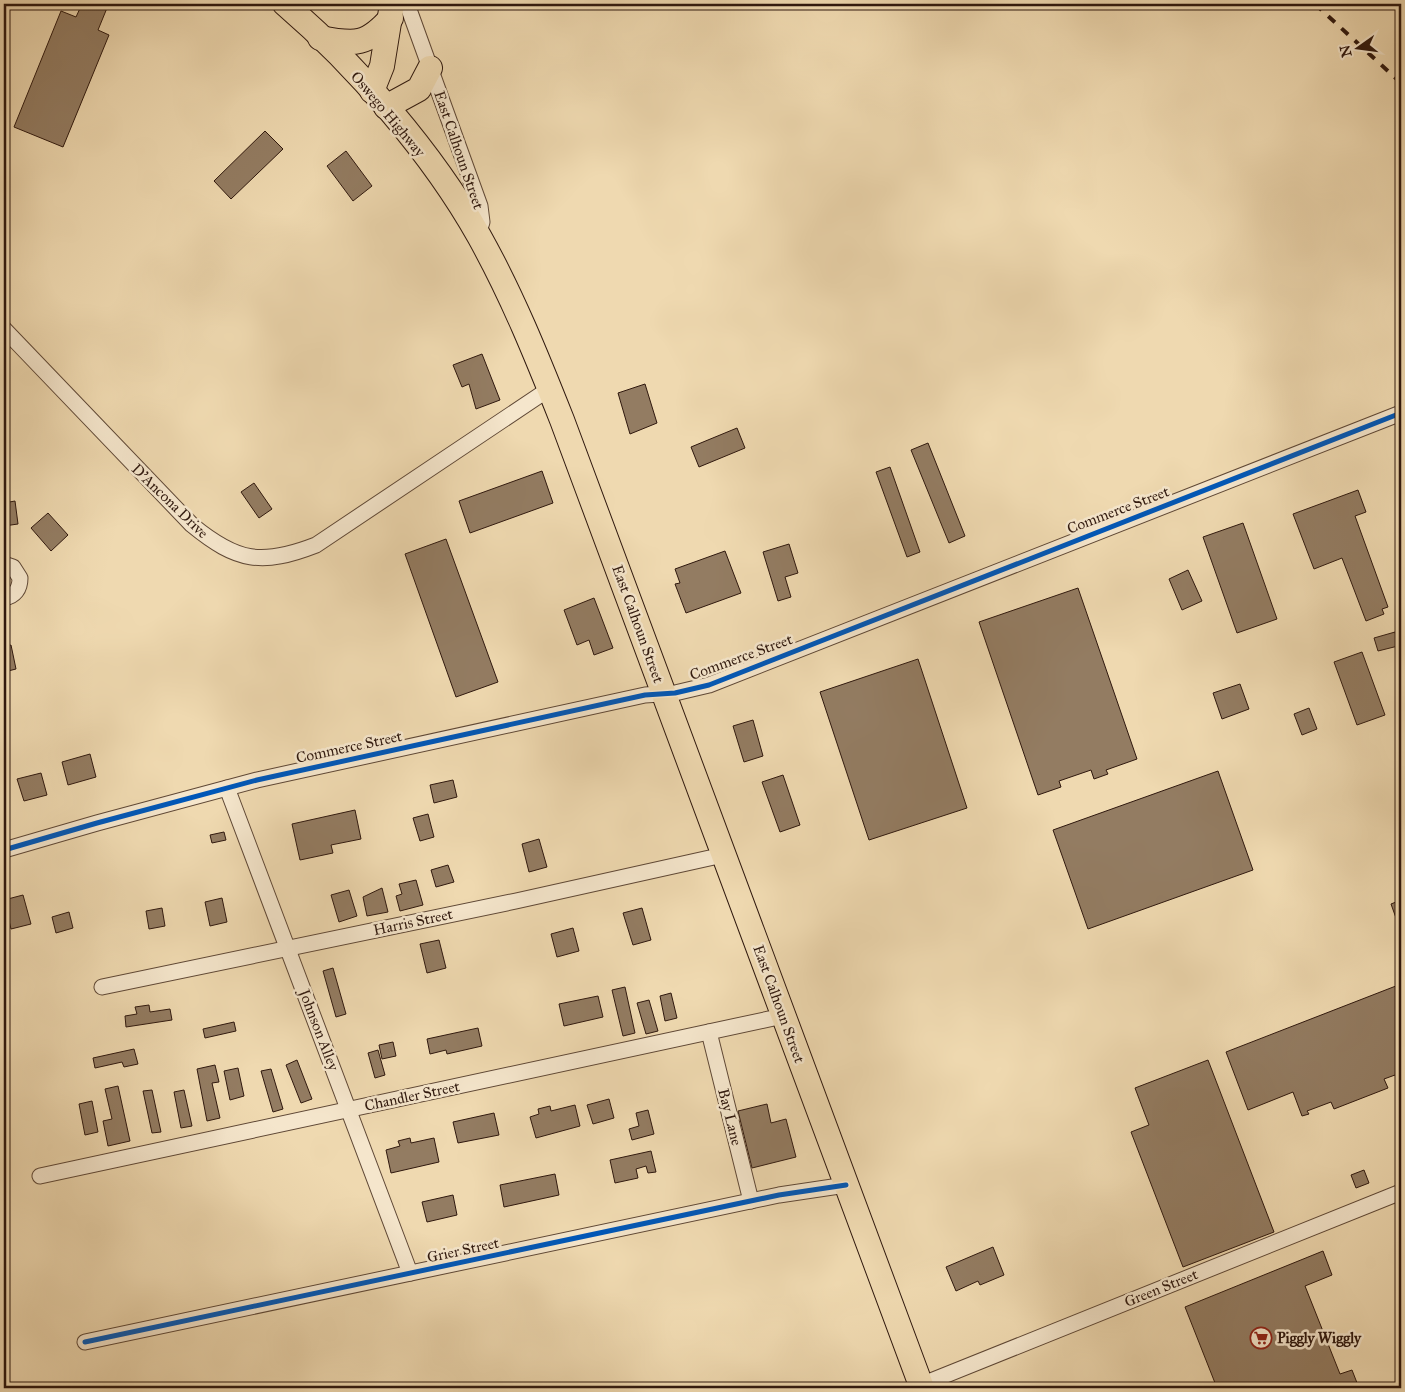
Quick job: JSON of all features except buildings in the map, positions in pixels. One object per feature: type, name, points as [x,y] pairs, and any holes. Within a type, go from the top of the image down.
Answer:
[{"type":"main road","name":"Oswego Highway","points":[[284,4],[379,99],[421,151],[478,235]]},
{"type":"main road","points":[[320,38],[344,43],[368,39],[377,34],[397,8]]},
{"type":"main road","points":[[397,8],[382,66],[379,99],[419,89],[430,68]]},
{"type":"main road","name":"East Calhoun Street","points":[[478,235],[528,335],[549,389],[922,1387]]},
{"type":"street","name":"East Calhoun Street","points":[[397,8],[430,68],[480,206],[482,222],[478,235]]},
{"type":"street","name":"D'Ancona Drive","points":[[4,329],[192,525],[208,538],[233,553],[246,557],[268,558],[291,554],[316,545],[549,389]]},
{"type":"street","name":"Commerce Street","points":[[4,850],[227,788],[645,695],[664,694],[709,685],[1401,413]]},
{"type":"street","points":[[4,564],[13,567],[18,572],[20,584],[12,595],[4,598]]},
{"type":"street","name":"Johnson Alley","points":[[227,788],[410,1273]]},
{"type":"street","name":"Harris Street","points":[[102,987],[723,855]]},
{"type":"street","name":"Chandler Street","points":[[40,1176],[783,1016]]},
{"type":"street","name":"Bay Lane","points":[[709,1032],[751,1201]]},
{"type":"street","name":"Grier Street","points":[[85,1342],[751,1201],[846,1185]]},
{"type":"street","name":"Green Street","points":[[922,1387],[1401,1192]]},
{"type":"railway","points":[[1315,4],[1401,83]]},
{"type":"cycle path","points":[[4,850],[257,780],[645,695],[675,693],[709,685],[1401,413]]},
{"type":"cycle path","points":[[85,1342],[779,1195],[846,1185]]},
{"type":"place","name":"Piggly Wiggly","points":[[1261,1338]]}]
